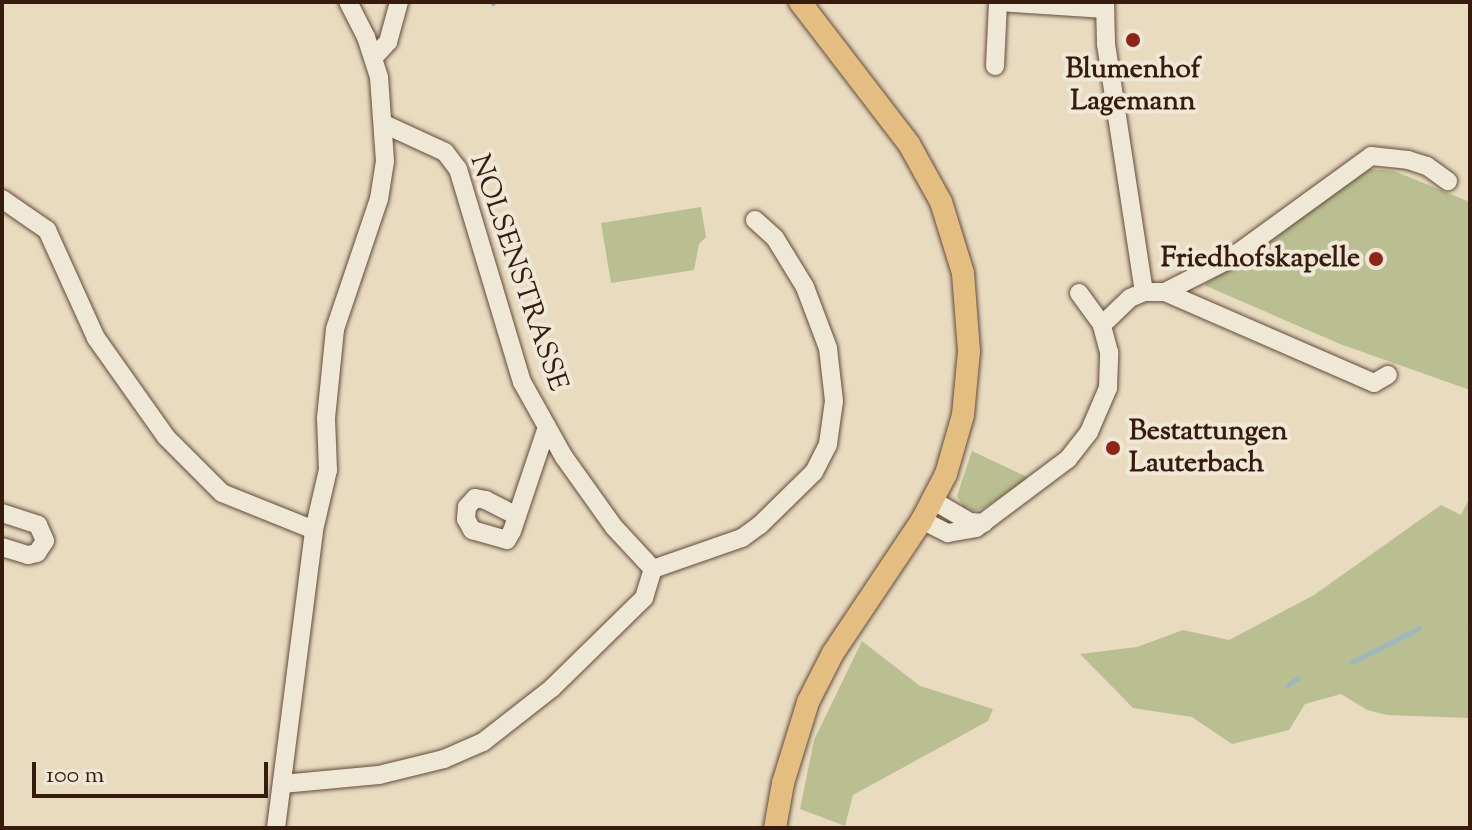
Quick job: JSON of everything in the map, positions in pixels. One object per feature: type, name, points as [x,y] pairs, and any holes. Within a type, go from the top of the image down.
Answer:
[{"type":"main road","points":[[775,828],[783,783],[808,702],[833,653],[928,511],[957,443],[967,375],[968,302],[957,248],[941,202],[919,160],[800,2]]},
{"type":"street","points":[[276,828],[314,530],[328,470],[326,418],[335,329],[379,199],[385,161],[384,124],[374,57],[348,2]]},
{"type":"street","points":[[374,57],[388,42],[399,2]]},
{"type":"street","points":[[995,66],[998,2],[1105,5],[1106,44],[1144,292]]},
{"type":"street","name":"NOLSENSTRASSE","points":[[384,124],[445,152],[458,169],[517,369],[546,430],[614,527],[653,569]]},
{"type":"street","points":[[1165,292],[1228,260],[1371,156],[1408,160],[1427,166],[1448,181]]},
{"type":"street","points":[[2,199],[47,230],[96,338],[166,437],[222,493],[314,530]]},
{"type":"street","points":[[282,784],[379,775],[444,759],[483,742],[552,688],[644,598],[653,569],[742,538],[760,525],[814,472],[828,444],[834,401],[828,348],[805,287],[775,238],[755,220]]},
{"type":"street","points":[[1102,325],[1130,298],[1144,292],[1165,292],[1374,383],[1388,375]]},
{"type":"street","points":[[928,511],[948,533],[965,533],[984,523],[1055,470],[1089,432],[1108,388],[1109,352],[1102,325],[1079,293]]},
{"type":"street","name":"NOLSENSTRASSE","points":[[517,516],[546,430]]},
{"type":"street","points":[[2,513],[38,525],[45,541],[37,553],[28,555],[2,547]]},
{"type":"green space","points":[[1370,169],[1394,171],[1470,202],[1470,390],[1340,344],[1204,285]]},
{"type":"green space","points":[[701,207],[706,237],[699,244],[694,270],[611,283],[601,223]]},
{"type":"green space","points":[[972,451],[1029,478],[984,508],[974,511],[964,508],[957,496]]},
{"type":"green space","points":[[1470,497],[1470,718],[1387,715],[1367,710],[1341,694],[1305,704],[1289,730],[1232,744],[1192,717],[1133,708],[1080,654],[1137,647],[1183,630],[1229,640],[1314,595],[1441,505],[1461,515]]},
{"type":"green space","points":[[862,641],[920,686],[993,709],[988,721],[853,795],[845,826],[800,809],[814,740]]},
{"type":"waterway","points":[[1352,662],[1419,628]]},
{"type":"waterway","points":[[1288,685],[1298,678]]},
{"type":"place","name":"Blumenhof Lagemann","points":[[1133,40]]},
{"type":"place","name":"Friedhofskapelle","points":[[1376,259]]},
{"type":"place","name":"Bestattungen Lauterbach","points":[[1113,448]]}]
